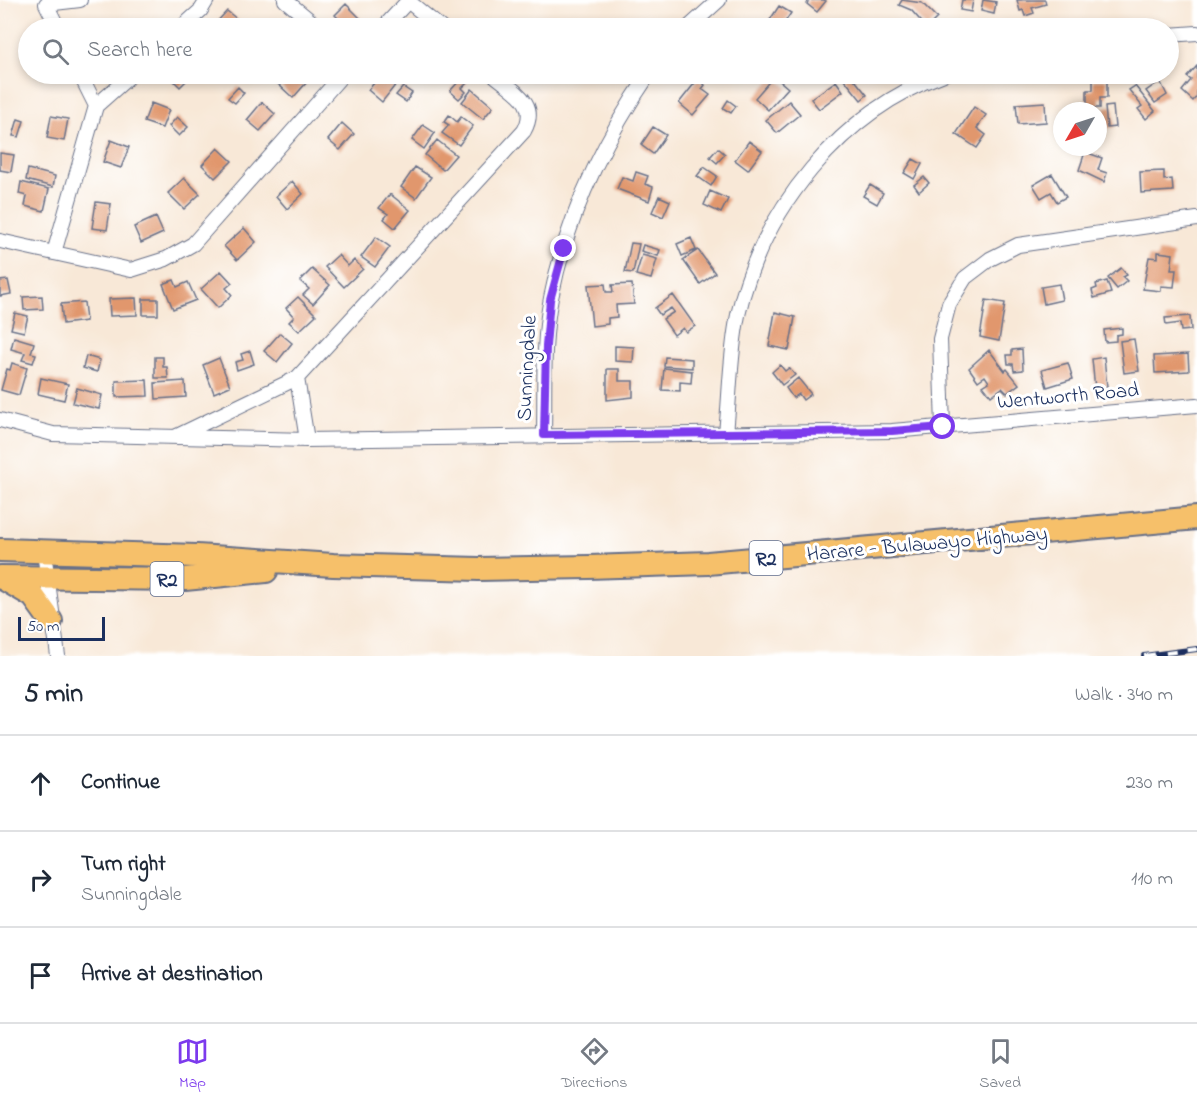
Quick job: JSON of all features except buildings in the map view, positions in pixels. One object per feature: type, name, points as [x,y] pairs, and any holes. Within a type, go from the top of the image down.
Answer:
[{"type":"highway","name":"Harare - Bulawayo Highway","points":[[0,550],[197,555],[333,565],[490,568],[708,563],[1197,518]]},
{"type":"highway","name":"Harare - Bulawayo Highway","points":[[0,577],[185,579],[333,565]]},
{"type":"highway","points":[[0,577],[33,597],[51,621]]},
{"type":"street","points":[[40,2],[80,0]]},
{"type":"street","points":[[192,18],[207,0]]},
{"type":"street","points":[[285,0],[307,18]]},
{"type":"street","points":[[392,18],[409,0],[430,18]]},
{"type":"street","points":[[699,18],[719,0]]},
{"type":"street","points":[[40,2],[51,18]]},
{"type":"street","points":[[1179,34],[1197,33]]},
{"type":"street","points":[[85,84],[96,106]]},
{"type":"street","points":[[54,253],[96,106],[121,84]]},
{"type":"street","points":[[0,241],[131,270],[166,259],[193,244],[334,84]]},
{"type":"street","points":[[173,438],[297,378],[524,131],[530,120],[530,110],[525,101],[505,84]]},
{"type":"street","name":"Sunningdale","points":[[544,435],[546,346],[550,300],[564,249],[595,164],[619,120],[643,84]]},
{"type":"street","points":[[726,434],[738,315],[756,259],[783,206],[812,169],[847,132],[894,97],[922,84]]},
{"type":"street","points":[[943,427],[940,339],[949,304],[965,278],[990,259],[1018,245],[1197,219]]},
{"type":"street","points":[[297,378],[307,440]]},
{"type":"street","name":"Wentworth Road","points":[[0,420],[53,434],[307,440],[892,431],[1197,405]]},
{"type":"street","points":[[44,552],[51,621],[58,656]]},
{"type":"railway","points":[[1144,656],[1197,649]]},
{"type":"route","points":[[564,249],[550,300],[546,346],[544,435],[892,431],[943,427]]}]
